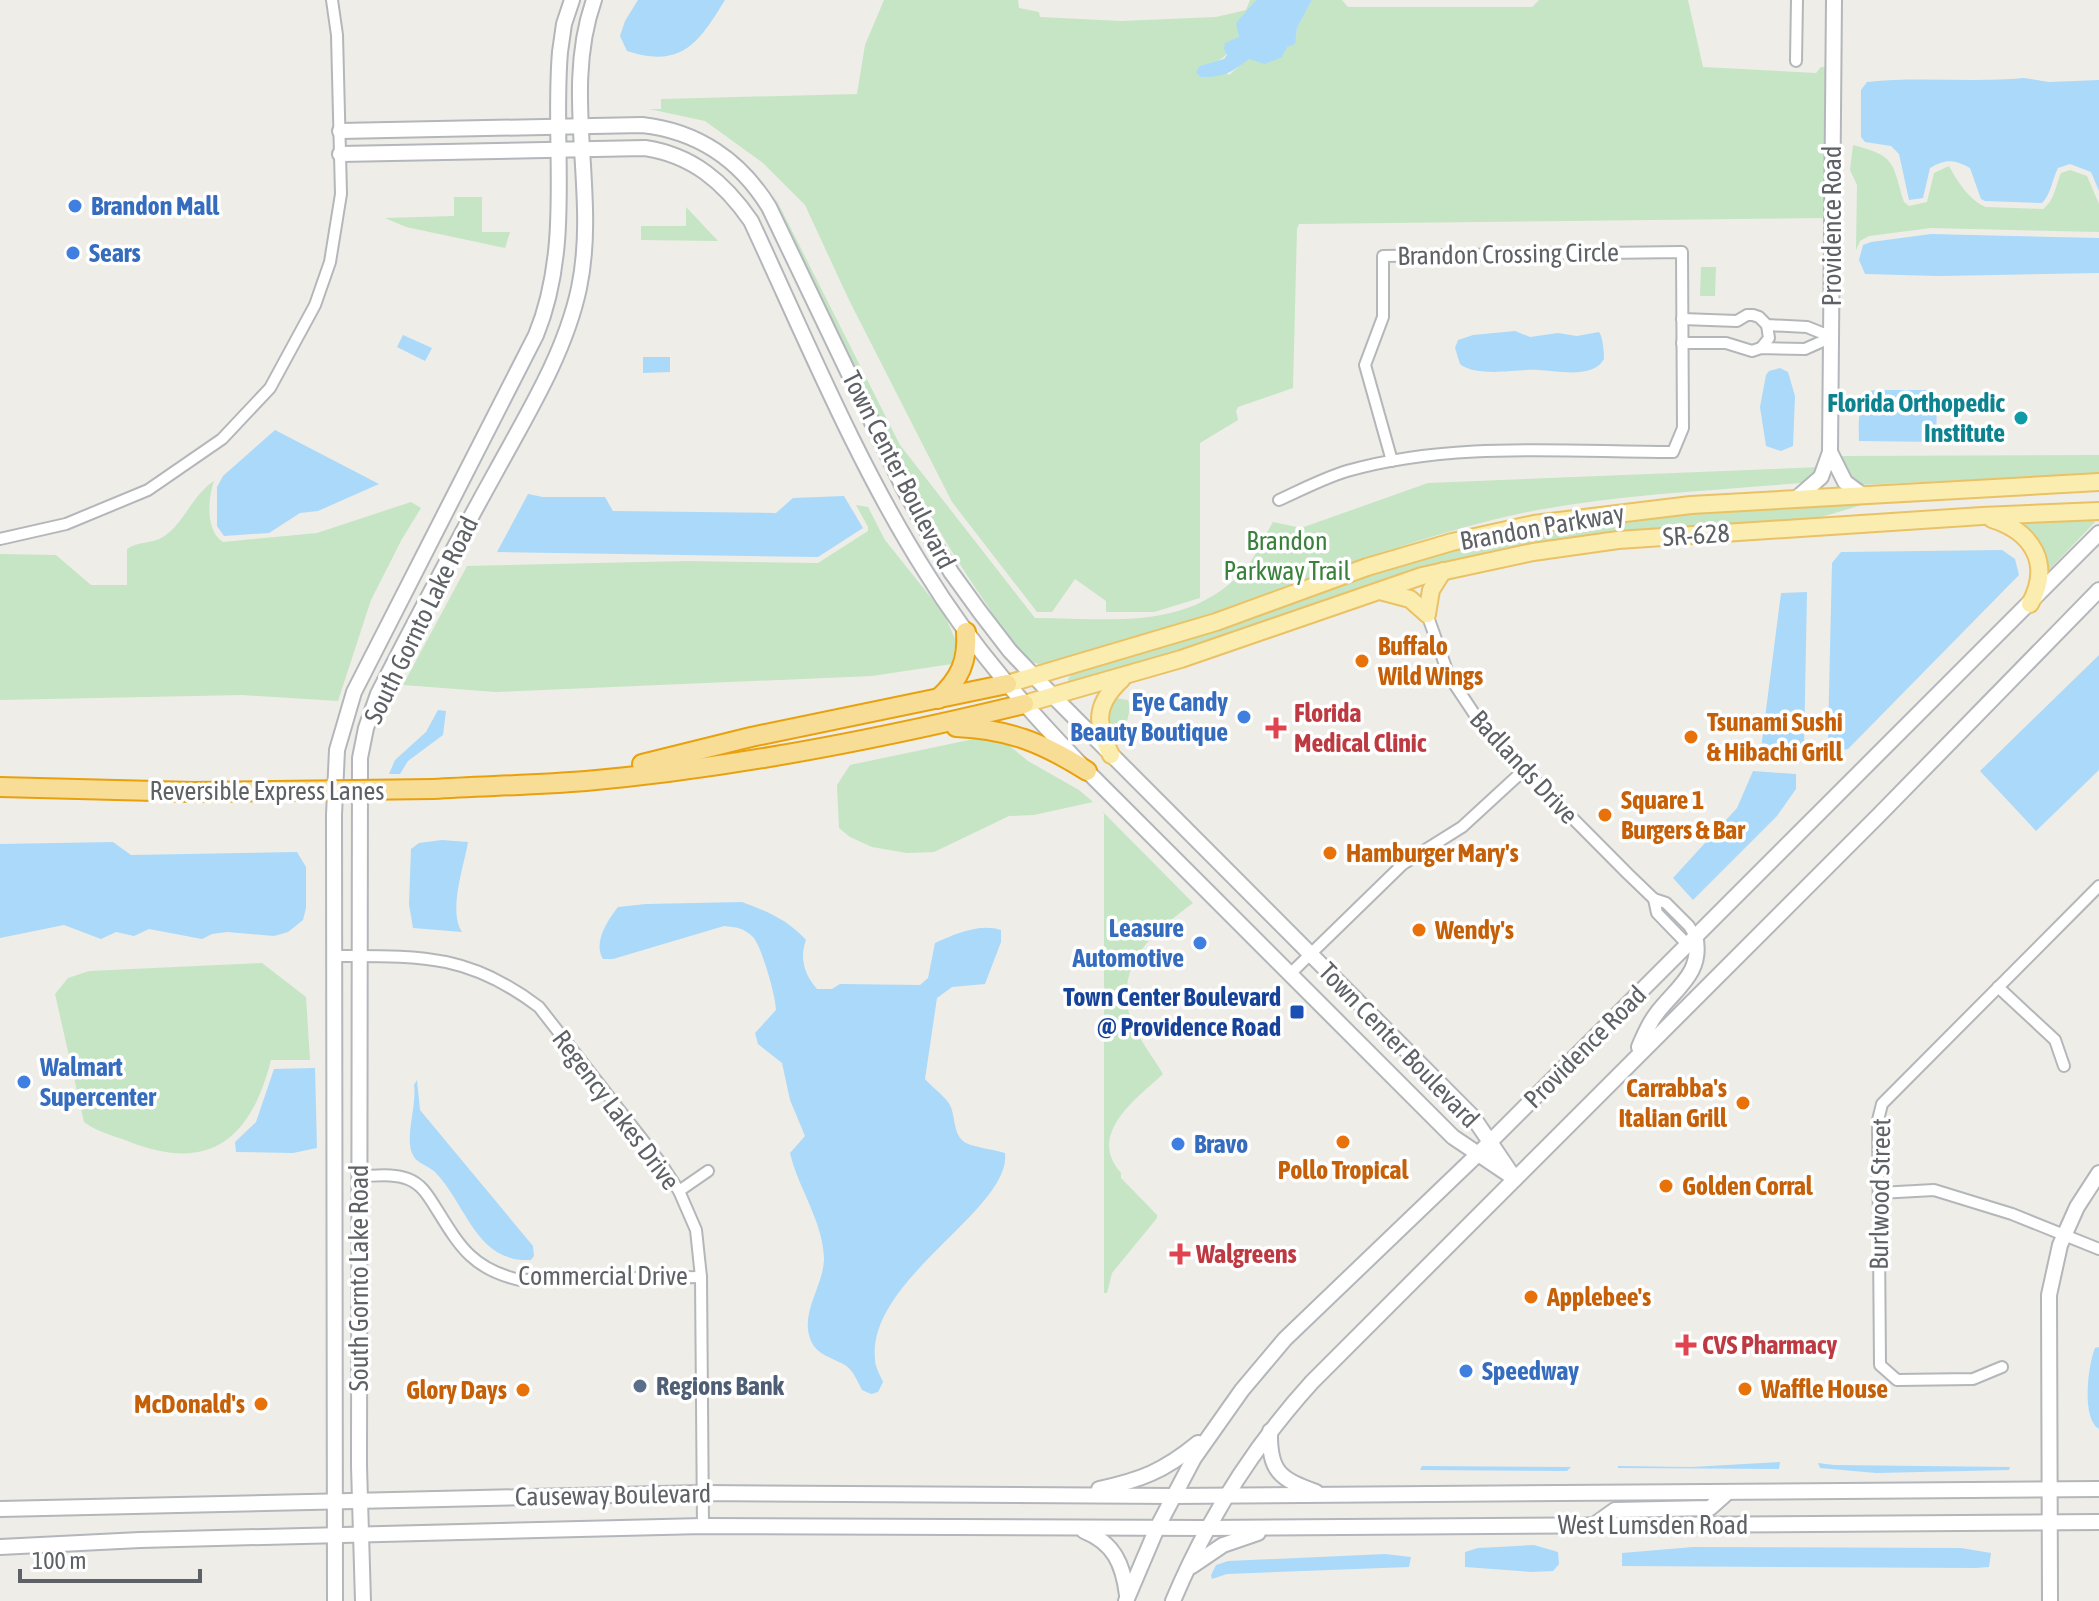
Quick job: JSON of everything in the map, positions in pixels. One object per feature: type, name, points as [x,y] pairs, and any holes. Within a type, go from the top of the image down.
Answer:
[{"type":"highway","points":[[937,699],[955,682],[961,671],[966,659],[966,632]]},
{"type":"highway","name":"Reversible Express Lanes","points":[[533,784],[665,760],[751,737],[1007,684]]},
{"type":"highway","name":"Reversible Express Lanes","points":[[0,787],[252,793],[433,789],[586,781],[729,763],[929,727],[1024,704]]},
{"type":"highway","points":[[929,727],[985,729],[1015,735],[1045,746],[1087,771]]},
{"type":"main road","name":"South Gornto Lake Road","points":[[335,1601],[335,768],[346,711],[373,651],[543,319],[554,276],[558,243],[560,52],[572,0]]},
{"type":"main road","name":"South Gornto Lake Road","points":[[363,1601],[359,1501],[358,779],[366,728],[383,684],[523,421],[566,333],[577,297],[584,258],[585,224],[581,56],[594,0]]},
{"type":"main road","name":"Providence Road","points":[[1797,498],[1821,477],[1830,452],[1834,0]]},
{"type":"main road","name":"Town Center Boulevard","points":[[340,131],[642,125],[673,130],[711,147],[732,162],[758,190],[919,516],[951,572],[1010,651],[1473,1117],[1515,1179]]},
{"type":"main road","name":"Town Center Boulevard","points":[[340,154],[645,148],[677,156],[709,173],[739,203],[751,221],[890,512],[966,632],[1007,684],[1087,771],[1453,1137],[1515,1179]]},
{"type":"main road","points":[[1830,452],[1845,482],[1861,494]]},
{"type":"main road","name":"Brandon Parkway","points":[[1007,684],[1216,622],[1367,567],[1452,542],[1534,524],[1691,505],[2099,482]]},
{"type":"main road","points":[[1982,516],[2099,511]]},
{"type":"main road","points":[[1982,516],[2015,529],[2034,548],[2039,578],[2030,604]]},
{"type":"main road","name":"SR-628","points":[[1374,590],[1443,571],[1533,552],[1618,540],[1982,516]]},
{"type":"main road","name":"Providence Road","points":[[1126,1599],[1173,1496],[1208,1435],[1256,1372],[1300,1323],[1478,1154],[2099,533]]},
{"type":"main road","points":[[1427,614],[1431,590],[1443,571]]},
{"type":"main road","points":[[1024,704],[1123,677],[1374,590],[1403,596],[1427,614]]},
{"type":"main road","name":"Providence Road","points":[[1173,1601],[1206,1528],[1226,1495],[1270,1431],[1339,1353],[1879,815],[2099,590]]},
{"type":"main road","points":[[1111,755],[1099,718],[1105,697],[1123,677]]},
{"type":"main road","points":[[1636,1055],[1654,1017],[1685,984],[1691,973],[1697,952],[1691,940]]},
{"type":"main road","points":[[2050,1601],[2048,1307],[2054,1264],[2063,1236],[2083,1195],[2099,1173]]},
{"type":"main road","points":[[1270,1431],[1274,1467],[1284,1478],[1324,1495]]},
{"type":"main road","points":[[1073,1495],[1150,1476],[1176,1461],[1208,1435]]},
{"type":"main road","name":"West Lumsden Road","points":[[1226,1495],[2099,1489]]},
{"type":"main road","points":[[1593,1525],[1615,1510],[1710,1508],[1728,1492]]},
{"type":"main road","name":"Causeway Boulevard","points":[[0,1509],[702,1493],[1226,1495]]},
{"type":"main road","name":"West Lumsden Road","points":[[1206,1528],[2099,1522]]},
{"type":"main road","name":"Causeway Boulevard","points":[[0,1547],[140,1540],[703,1526],[1206,1528]]},
{"type":"main road","points":[[1076,1528],[1099,1537],[1116,1555],[1122,1565],[1126,1599]]},
{"type":"main road","points":[[1186,1572],[1223,1545],[1275,1528]]},
{"type":"street","points":[[0,539],[66,524],[148,490],[222,439],[270,388],[315,305],[330,262],[341,194],[337,35],[332,0]]},
{"type":"street","points":[[1796,61],[1797,0]]},
{"type":"street","name":"Brandon Crossing Circle","points":[[1279,500],[1345,472],[1454,452],[1673,452],[1683,428],[1682,252],[1383,256],[1383,317],[1365,365],[1392,461]]},
{"type":"street","points":[[1682,319],[1737,321],[1753,315],[1759,317],[1767,325],[1769,338],[1761,348]]},
{"type":"street","points":[[1737,321],[1733,333],[1739,346]]},
{"type":"street","points":[[1767,325],[1807,327],[1832,337]]},
{"type":"street","points":[[1682,343],[1739,346],[1752,351],[1761,348],[1805,349],[1832,337]]},
{"type":"street","name":"Badlands Drive","points":[[1427,614],[1442,660],[1458,692],[1485,730],[1654,899],[1666,903],[1689,926],[1691,940]]},
{"type":"street","points":[[1290,974],[1403,864],[1462,827],[1524,770]]},
{"type":"street","name":"Burlwood Street","points":[[2002,1367],[1973,1379],[1897,1380],[1880,1365],[1878,1120],[1882,1104],[2099,887]]},
{"type":"street","name":"Regency Lakes Drive","points":[[334,956],[443,959],[481,971],[514,988],[539,1007],[660,1162],[679,1191],[696,1230],[701,1277],[703,1526]]},
{"type":"street","points":[[1998,987],[2055,1040],[2064,1066]]},
{"type":"street","points":[[679,1191],[708,1171]]},
{"type":"street","name":"Commercial Drive","points":[[359,1176],[396,1176],[421,1186],[466,1254],[500,1275],[520,1280],[701,1277]]},
{"type":"street","points":[[1879,1193],[1934,1190],[2012,1214],[2099,1249]]},
{"type":"green space","points":[[884,0],[1018,0],[1019,8],[1039,12],[1040,17],[1121,21],[1216,17],[1246,10],[1250,0],[1256,0],[1237,23],[1239,37],[1234,45],[1225,56],[1213,63],[1229,75],[1248,59],[1287,46],[1296,37],[1297,28],[1312,0],[1342,0],[1348,7],[1532,7],[1539,0],[1688,0],[1703,67],[1816,73],[1821,67],[1827,67],[1826,218],[1299,224],[1293,388],[1238,407],[1238,420],[1200,443],[1200,598],[1154,612],[1106,612],[1106,601],[1075,579],[1052,612],[1037,612],[952,502],[849,300],[805,205],[763,163],[705,121],[649,109],[661,109],[661,99],[857,94],[865,45]]},
{"type":"green space","points":[[1853,145],[1885,157],[1894,169],[1904,202],[1909,206],[1927,202],[1934,173],[1949,166],[1969,195],[1986,207],[2043,209],[2052,197],[2061,173],[2070,170],[2087,176],[2099,204],[2099,232],[1931,228],[1869,236],[1860,241],[1856,250],[1857,185],[1850,170]]},
{"type":"green space","name":"Brandon Parkway Trail","points":[[772,191],[900,445],[1035,618],[1147,617],[1198,604],[1222,590],[1244,570],[1273,522],[1301,528],[1428,483],[1821,467],[1810,480],[1800,483],[1606,500],[1492,520],[1370,557],[1140,638],[1052,663],[1034,663],[1022,655],[1004,633],[924,504],[870,401]]},
{"type":"green space","points":[[454,197],[482,197],[482,232],[510,232],[505,248],[406,227],[385,218],[454,216]]},
{"type":"green space","points":[[686,207],[718,241],[641,240],[641,226],[686,226]]},
{"type":"green space","points":[[1701,267],[1716,267],[1715,296],[1700,296]]},
{"type":"green space","points":[[2099,455],[2099,474],[1858,485],[1847,476],[1841,456]]},
{"type":"green space","points":[[214,481],[209,505],[211,522],[217,537],[223,542],[317,533],[411,502],[421,508],[371,600],[338,701],[242,695],[0,700],[0,554],[56,555],[91,585],[127,585],[127,549],[159,539],[170,531]]},
{"type":"green space","points":[[1861,501],[1862,505],[1808,521],[1538,544],[1069,683],[1068,679],[1072,673],[1452,549],[1515,535],[1653,515]]},
{"type":"green space","points":[[856,505],[868,507],[885,540],[944,614],[956,641],[952,664],[872,676],[496,692],[403,685],[467,566],[687,561],[818,563],[868,531]]},
{"type":"green space","points":[[2094,519],[2095,522],[2049,570],[2046,570],[2040,546],[2023,526],[2025,524]]},
{"type":"green space","points":[[1115,698],[1128,700],[1130,708],[1127,721],[1116,728],[1108,726],[1108,713]]},
{"type":"green space","points":[[988,736],[1001,739],[1028,761],[1079,790],[1093,802],[1034,815],[1009,816],[934,852],[907,853],[872,847],[839,828],[837,785],[850,765]]},
{"type":"green space","points":[[1102,811],[1193,903],[1151,938],[1132,966],[1128,982],[1127,1000],[1131,1020],[1163,1074],[1119,1118],[1109,1144],[1121,1178],[1157,1218],[1112,1273],[1107,1293],[1104,1293]]},
{"type":"green space","points":[[262,963],[306,997],[310,1060],[271,1060],[252,1110],[239,1129],[223,1142],[204,1151],[183,1153],[158,1151],[100,1131],[84,1122],[55,994],[68,978],[89,971]]},
{"type":"water","points":[[638,0],[725,0],[697,39],[687,48],[662,57],[627,51],[620,36]]},
{"type":"water","points":[[1256,0],[1312,0],[1297,28],[1295,44],[1287,47],[1282,57],[1265,64],[1249,59],[1226,74],[1200,77],[1196,72],[1200,66],[1224,59],[1227,55],[1225,43],[1239,37],[1236,23]]},
{"type":"water","points":[[2024,78],[2049,82],[2099,80],[2099,191],[2091,172],[2070,164],[2058,168],[2042,203],[1985,201],[1981,199],[1970,168],[1950,161],[1930,168],[1923,198],[1909,200],[1899,154],[1891,146],[1865,142],[1861,137],[1861,90],[1867,82]]},
{"type":"water","points":[[1931,234],[2099,238],[2099,273],[1865,274],[1859,260],[1863,245]]},
{"type":"water","points":[[1515,331],[1530,337],[1599,332],[1604,359],[1598,366],[1579,372],[1483,371],[1460,364],[1455,348],[1458,340],[1473,335]]},
{"type":"water","points":[[403,335],[432,348],[425,361],[397,347]]},
{"type":"water","points":[[643,357],[670,357],[670,372],[643,373]]},
{"type":"water","points":[[1780,368],[1788,372],[1795,396],[1793,446],[1781,451],[1766,446],[1760,407],[1766,375]]},
{"type":"water","points":[[1874,390],[1928,390],[1934,393],[1937,398],[1936,442],[1859,441],[1861,404]]},
{"type":"water","points":[[275,430],[379,484],[318,511],[300,513],[269,533],[224,536],[217,526],[217,487],[223,476]]},
{"type":"water","points":[[528,494],[543,497],[605,497],[613,511],[776,513],[793,498],[844,496],[863,528],[818,557],[497,552]]},
{"type":"water","points":[[2002,550],[2015,559],[2019,575],[1848,749],[1837,751],[1828,737],[1832,563],[1841,552]]},
{"type":"water","points":[[1807,592],[1804,749],[1761,749],[1781,593]]},
{"type":"water","points":[[2099,655],[2099,770],[2036,831],[1980,771]]},
{"type":"water","points":[[438,710],[446,711],[443,735],[408,761],[400,774],[389,774],[395,760],[426,732]]},
{"type":"water","points":[[1753,771],[1796,774],[1796,789],[1777,816],[1693,900],[1673,878],[1737,808]]},
{"type":"water","points":[[442,840],[468,842],[456,912],[462,932],[413,928],[409,904],[411,849],[419,843]]},
{"type":"water","points":[[113,842],[131,855],[297,852],[306,867],[303,920],[288,932],[274,936],[227,932],[202,939],[149,929],[134,936],[116,932],[101,939],[64,925],[0,938],[0,844]]},
{"type":"water","points":[[742,902],[777,917],[806,940],[804,966],[817,989],[832,989],[840,984],[920,985],[928,978],[935,943],[976,929],[1001,930],[1001,942],[985,984],[952,987],[937,998],[925,1079],[948,1102],[961,1139],[970,1145],[1005,1153],[1001,1175],[987,1198],[914,1273],[893,1301],[879,1329],[875,1362],[883,1382],[878,1392],[871,1394],[862,1390],[848,1367],[817,1350],[808,1331],[810,1310],[823,1268],[823,1244],[790,1153],[805,1136],[790,1100],[782,1063],[758,1044],[755,1033],[776,1010],[768,972],[757,942],[743,930],[724,926],[613,959],[603,959],[600,953],[600,939],[618,907]]},
{"type":"water","points":[[315,1068],[317,1148],[293,1153],[236,1152],[235,1142],[256,1122],[274,1069]]},
{"type":"water","points":[[417,1080],[420,1110],[533,1246],[534,1256],[531,1260],[512,1258],[497,1252],[485,1242],[446,1185],[435,1172],[414,1157],[410,1138]]},
{"type":"water","points":[[2099,1347],[2099,1429],[2090,1415],[2088,1378],[2092,1356],[2095,1348]]},
{"type":"water","points":[[1780,1462],[1779,1469],[1618,1468],[1618,1466],[1692,1467]]},
{"type":"water","points":[[1818,1463],[2010,1467],[2009,1470],[1876,1473],[1820,1468]]},
{"type":"water","points":[[1422,1466],[1571,1467],[1567,1471],[1420,1470]]},
{"type":"water","points":[[1534,1545],[1558,1552],[1559,1564],[1553,1571],[1465,1567],[1465,1552],[1478,1548]]},
{"type":"water","points":[[1693,1547],[1961,1548],[1991,1553],[1989,1567],[1975,1568],[1622,1566],[1622,1553]]},
{"type":"water","points":[[1385,1554],[1411,1557],[1409,1567],[1227,1574],[1212,1579],[1211,1575],[1216,1565],[1228,1561]]},
{"type":"place","name":"Brandon Mall","points":[[75,206]]},
{"type":"place","name":"Sears","points":[[73,253]]},
{"type":"place","name":"Florida Orthopedic Institute","points":[[2021,418]]},
{"type":"place","name":"Buffalo Wild Wings","points":[[1362,661]]},
{"type":"place","name":"Eye Candy Beauty Boutique","points":[[1244,717]]},
{"type":"place","name":"Florida Medical Clinic","points":[[1276,728]]},
{"type":"place","name":"Tsunami Sushi & Hibachi Grill","points":[[1691,737]]},
{"type":"place","name":"Square 1 Burgers & Bar","points":[[1605,815]]},
{"type":"place","name":"Hamburger Mary's","points":[[1330,853]]},
{"type":"place","name":"Wendy's","points":[[1419,930]]},
{"type":"place","name":"Leasure Automotive","points":[[1200,943]]},
{"type":"place","name":"Town Center Boulevard @ Providence Road","points":[[1297,1012]]},
{"type":"place","name":"Walmart Supercenter","points":[[24,1082]]},
{"type":"place","name":"Carrabba's Italian Grill","points":[[1743,1103]]},
{"type":"place","name":"Pollo Tropical","points":[[1343,1142]]},
{"type":"place","name":"Bravo","points":[[1178,1144]]},
{"type":"place","name":"Golden Corral","points":[[1666,1186]]},
{"type":"place","name":"Walgreens","points":[[1180,1254]]},
{"type":"place","name":"Applebee's","points":[[1531,1297]]},
{"type":"place","name":"CVS Pharmacy","points":[[1686,1345]]},
{"type":"place","name":"Speedway","points":[[1466,1371]]},
{"type":"place","name":"Regions Bank","points":[[640,1386]]},
{"type":"place","name":"Waffle House","points":[[1745,1389]]},
{"type":"place","name":"Glory Days","points":[[523,1390]]},
{"type":"place","name":"McDonald's","points":[[261,1404]]}]
